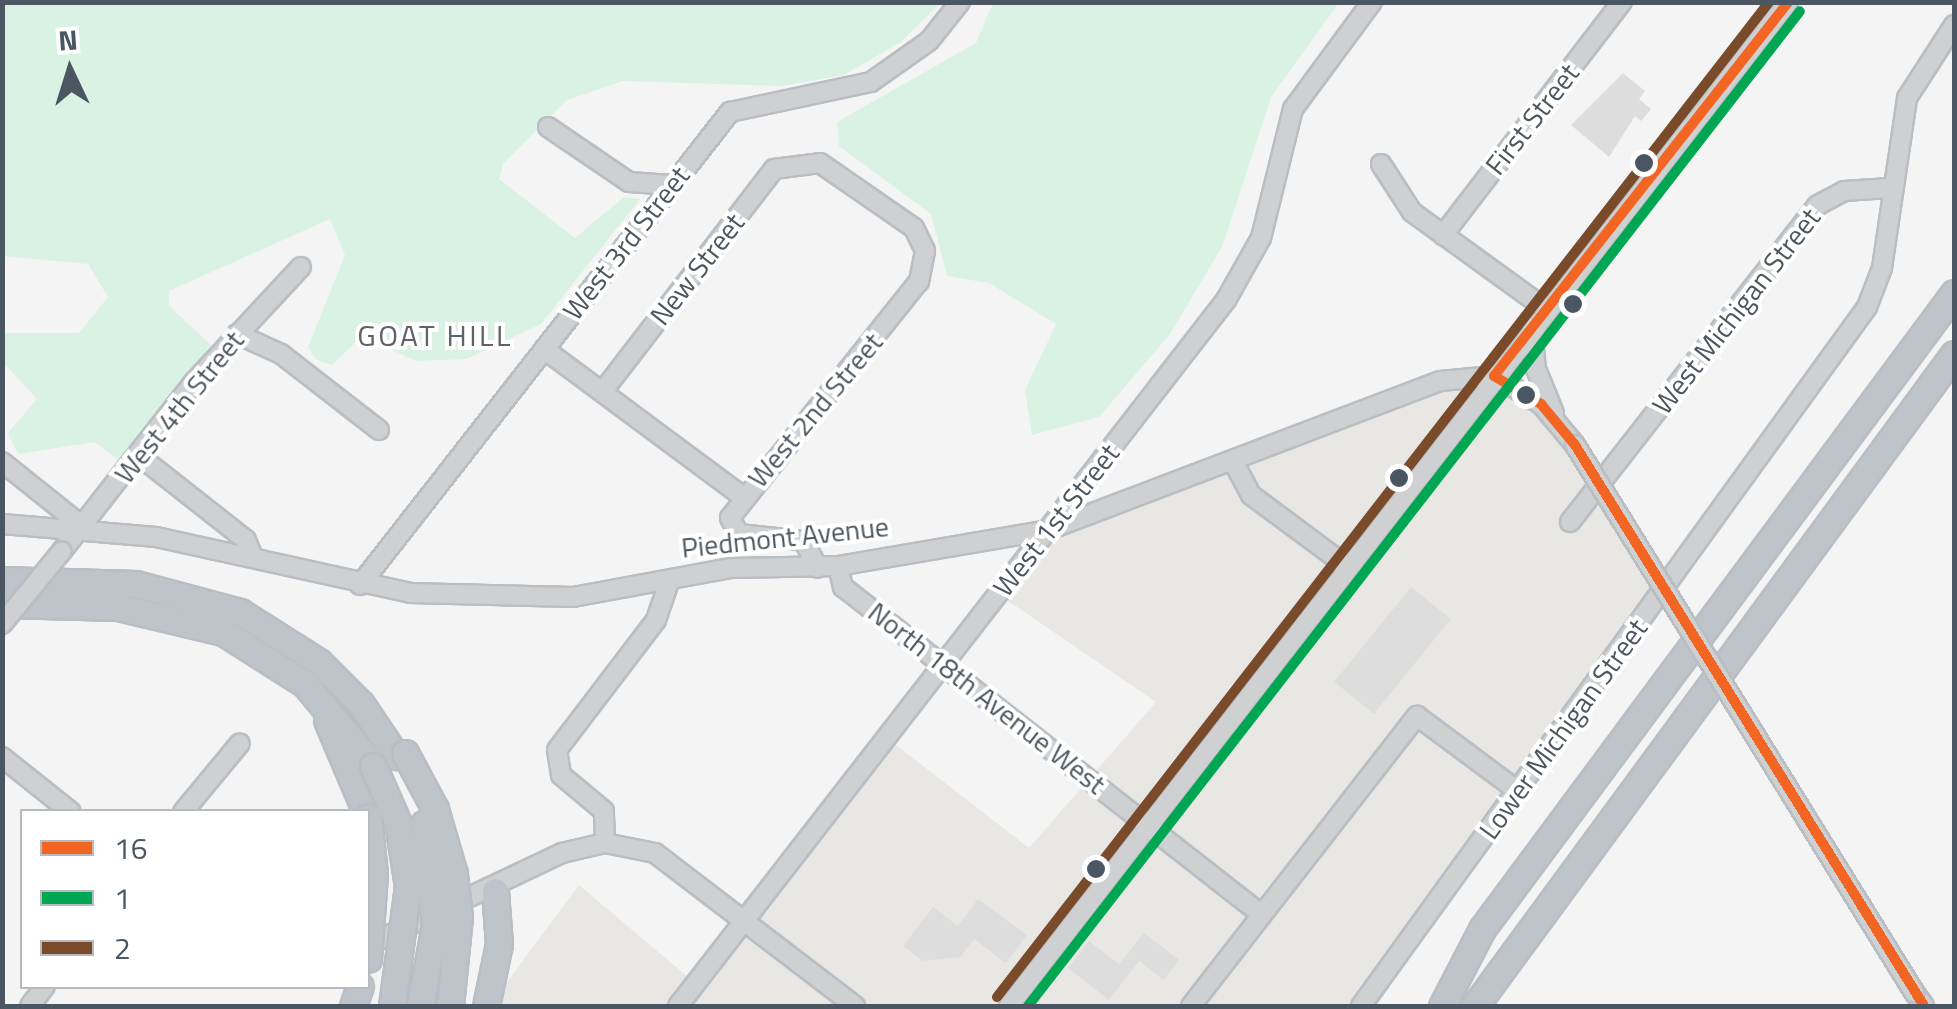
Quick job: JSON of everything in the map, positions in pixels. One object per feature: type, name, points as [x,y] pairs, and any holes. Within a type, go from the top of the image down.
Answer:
[{"type":"highway","points":[[1421,1006],[1954,293]]},
{"type":"highway","points":[[1476,1006],[1954,354]]},
{"type":"highway","points":[[2,580],[136,584],[231,622],[304,684],[435,810],[454,874],[459,917],[450,1006]]},
{"type":"highway","points":[[2,604],[118,607],[290,632],[344,674],[382,762],[408,886],[392,1006]]},
{"type":"highway","points":[[368,809],[382,762]]},
{"type":"highway","points":[[382,762],[422,819],[434,878],[436,925],[420,1006]]},
{"type":"highway","points":[[370,840],[374,874],[370,931]]},
{"type":"highway","points":[[486,1006],[499,944],[495,891]]},
{"type":"highway","points":[[1442,1006],[1482,929]]},
{"type":"street","name":"West 3rd Street","points":[[360,585],[668,185],[730,112],[871,82],[929,41],[960,2]]},
{"type":"street","name":"West 1st Street","points":[[678,1006],[1250,264],[1292,109],[1372,2]]},
{"type":"street","name":"First Street","points":[[1443,234],[1622,2]]},
{"type":"street","points":[[1009,1006],[1146,822],[1788,2]]},
{"type":"street","points":[[1890,188],[1907,98],[1954,25]]},
{"type":"street","points":[[548,127],[628,182],[668,185]]},
{"type":"street","name":"West 2nd Street","points":[[800,161],[833,168],[914,228],[925,252],[919,281],[760,485],[742,496],[730,528],[804,540],[818,568]]},
{"type":"street","name":"New Street","points":[[603,390],[774,169],[800,161]]},
{"type":"street","points":[[1382,164],[1398,196],[1546,309]]},
{"type":"street","name":"West Michigan Street","points":[[1570,522],[1818,205],[1844,191],[1890,188]]},
{"type":"street","name":"Lower Michigan Street","points":[[1361,1006],[1868,307],[1882,268],[1890,188]]},
{"type":"street","name":"West 4th Street","points":[[2,624],[237,334],[301,267]]},
{"type":"street","points":[[1532,326],[1536,369],[1558,422],[1919,999]]},
{"type":"street","points":[[237,334],[281,354],[380,430]]},
{"type":"street","points":[[544,349],[742,496]]},
{"type":"street","points":[[1494,376],[1558,422]]},
{"type":"street","name":"Piedmont Avenue","points":[[2,524],[81,526],[253,558],[360,585],[538,599],[730,568],[838,566],[1048,530],[1234,463],[1440,382],[1494,376]]},
{"type":"street","points":[[138,455],[246,540],[253,558]]},
{"type":"street","points":[[2,462],[81,526]]},
{"type":"street","points":[[1234,463],[1251,495],[1348,567]]},
{"type":"street","name":"North 18th Avenue West","points":[[838,566],[844,587],[1262,915]]},
{"type":"street","points":[[605,844],[604,811],[560,776],[557,750],[656,620],[670,579]]},
{"type":"street","points":[[1192,1006],[1416,716],[1518,790]]},
{"type":"street","points":[[186,809],[240,743]]},
{"type":"street","points":[[2,757],[67,809]]},
{"type":"street","points":[[370,944],[495,891],[562,853],[605,844],[655,853],[854,1006]]},
{"type":"shaded area","points":[[1494,376],[1541,404],[1667,587],[1360,1006],[489,1006],[579,885],[695,983],[887,738],[1029,848],[1156,702],[998,594],[1048,530],[1440,381]]},
{"type":"green space","points":[[3,3],[940,3],[901,42],[844,75],[782,86],[623,81],[567,100],[503,164],[499,179],[575,238],[624,197],[640,199],[541,324],[466,359],[416,361],[362,336],[332,365],[315,359],[308,347],[345,255],[330,219],[169,291],[169,306],[211,345],[121,462],[95,442],[18,454],[8,433],[37,399],[3,362],[3,333],[79,333],[108,297],[88,264],[3,256]]},
{"type":"green space","points":[[993,3],[1339,3],[1271,97],[1223,245],[1170,334],[1099,417],[1032,435],[1025,390],[1056,324],[989,283],[947,276],[931,214],[839,146],[837,122],[976,43]]},
{"type":"building","points":[[1623,73],[1645,91],[1639,99],[1651,109],[1641,121],[1635,116],[1609,157],[1571,125]]},
{"type":"building","points":[[1411,587],[1451,619],[1374,714],[1334,682]]},
{"type":"building","points":[[978,899],[1027,935],[1006,963],[974,939],[960,957],[923,961],[903,946],[933,907],[958,926]]},
{"type":"building","points":[[1144,933],[1179,960],[1164,980],[1139,961],[1109,1000],[1068,968],[1089,941],[1119,964]]},
{"type":"transit line","name":"2","points":[[997,997],[1769,2]]},
{"type":"transit line","name":"16","points":[[1494,376],[1788,2]]},
{"type":"transit line","name":"1","points":[[1028,1006],[1800,11]]},
{"type":"transit line","name":"16","points":[[1494,376],[1541,404],[1575,445],[1924,1006]]},
{"type":"district","name":"GOAT HILL","points":[[435,335]]}]
